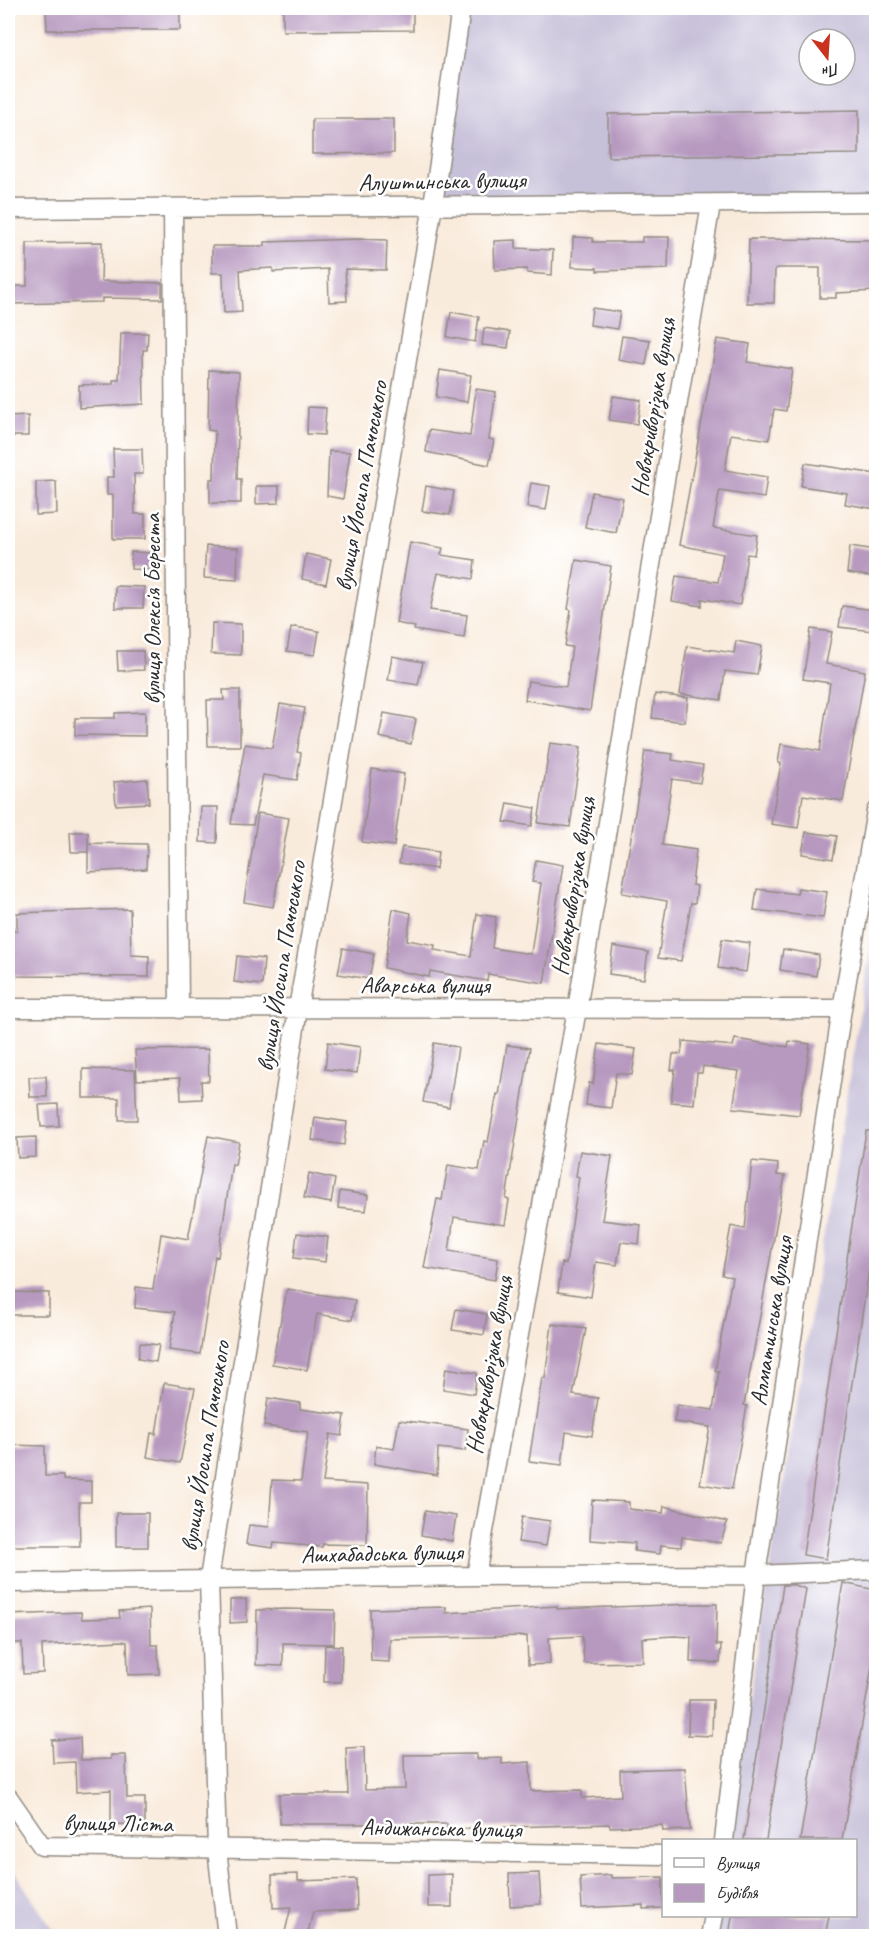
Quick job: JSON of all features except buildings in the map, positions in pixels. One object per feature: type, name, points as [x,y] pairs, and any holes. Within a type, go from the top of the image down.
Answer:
[{"type":"street","name":"вулиця Йосипа Пачоського","points":[[227,1936],[217,1849],[209,1579],[298,1009],[433,205],[461,8]]},
{"type":"street","name":"Алуштинська вулиця","points":[[8,209],[173,210],[433,205],[876,202]]},
{"type":"street","name":"Новокриворізька вулиця","points":[[476,1576],[577,1009],[711,204]]},
{"type":"street","name":"вулиця Олексія Береста","points":[[173,210],[178,1009]]},
{"type":"street","name":"Алматинська вулиця","points":[[724,1839],[756,1575],[842,1010],[876,811]]},
{"type":"street","name":"Аварська вулиця","points":[[8,1008],[842,1010]]},
{"type":"street","name":"Ашхабадська вулиця","points":[[8,1583],[476,1576],[756,1575],[876,1570]]},
{"type":"street","name":"вулиця Ліста","points":[[8,1797],[42,1846],[217,1849]]},
{"type":"street","name":"Андижанська вулиця","points":[[217,1849],[662,1855]]},
{"type":"street","points":[[710,1936],[714,1917]]},
{"type":"shaded area","points":[[461,8],[876,8],[876,202],[433,205]]},
{"type":"shaded area","points":[[876,912],[876,1936],[711,1936],[714,1917],[857,1917],[857,1839],[726,1839]]},
{"type":"shaded area","points":[[8,1862],[57,1936],[8,1936]]}]
